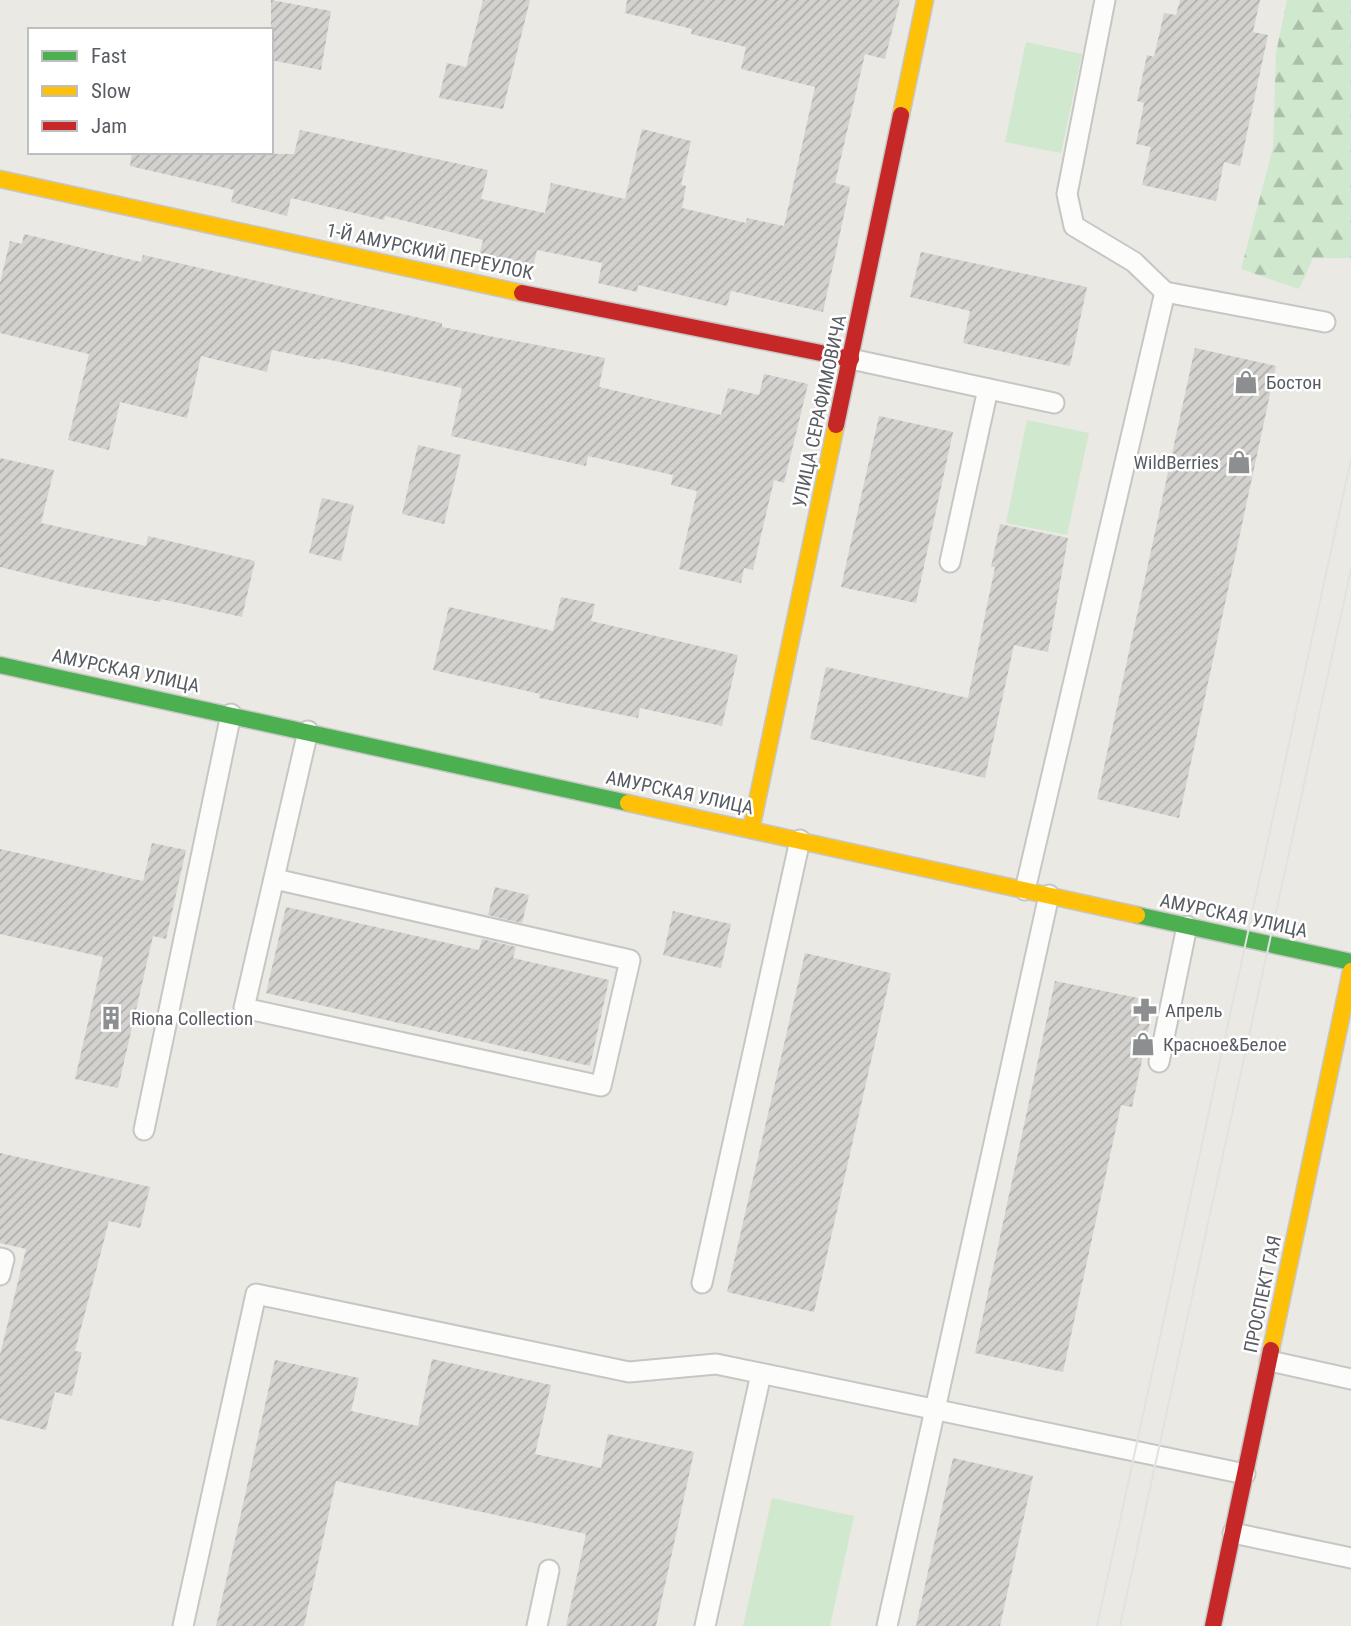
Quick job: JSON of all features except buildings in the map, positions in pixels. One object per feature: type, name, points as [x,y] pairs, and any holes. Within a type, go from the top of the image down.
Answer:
[{"type":"street","name":"УЛИЦА СЕРАФИМОВИЧА","points":[[751,830],[925,0]]},
{"type":"street","name":"1-Й АМУРСКИЙ ПЕРЕУЛОК","points":[[0,179],[498,288],[851,359]]},
{"type":"street","name":"АМУРСКАЯ УЛИЦА","points":[[0,665],[1351,961]]},
{"type":"street","name":"ПРОСПЕКТ ГАЯ","points":[[1213,1626],[1351,971]]},
{"type":"lane","points":[[1105,0],[1067,194],[1074,226],[1134,262],[1166,292],[1325,322]]},
{"type":"lane","points":[[1025,890],[1166,292]]},
{"type":"lane","points":[[851,359],[1054,403]]},
{"type":"lane","points":[[950,562],[988,389]]},
{"type":"lane","points":[[144,1130],[231,714]]},
{"type":"lane","points":[[275,879],[630,960],[601,1086],[244,1008],[308,732]]},
{"type":"lane","points":[[702,1283],[800,840]]},
{"type":"lane","points":[[887,1626],[1049,895]]},
{"type":"lane","points":[[1159,1062],[1187,926]]},
{"type":"lane","points":[[0,1258],[4,1259],[0,1275]]},
{"type":"lane","points":[[183,1626],[256,1294],[629,1371],[716,1364],[1245,1474]]},
{"type":"lane","points":[[1270,1361],[1351,1379]]},
{"type":"lane","points":[[705,1626],[761,1374]]},
{"type":"lane","points":[[1233,1533],[1351,1558]]},
{"type":"lane","points":[[537,1626],[550,1570]]},
{"type":"green space","points":[[1287,0],[1351,0],[1351,258],[1313,258],[1299,289],[1241,269],[1273,148],[1276,53]]},
{"type":"green space","points":[[1026,42],[1082,54],[1061,153],[1005,142]]},
{"type":"green space","points":[[1027,420],[1089,433],[1067,535],[1006,523]]},
{"type":"green space","points":[[772,1498],[854,1516],[830,1626],[743,1626]]},
{"type":"tram line","points":[[1097,1626],[1351,459]]},
{"type":"tram line","points":[[1120,1626],[1351,569]]},
{"type":"traffic: fast","points":[[0,665],[628,803]]},
{"type":"traffic: fast","points":[[1137,915],[1351,962]]},
{"type":"traffic: slow","points":[[901,115],[925,0]]},
{"type":"traffic: slow","points":[[0,179],[522,293]]},
{"type":"traffic: slow","points":[[751,830],[836,425]]},
{"type":"traffic: slow","points":[[628,803],[1137,915]]},
{"type":"traffic: slow","points":[[1271,1350],[1351,971]]},
{"type":"traffic: jam","points":[[836,425],[901,115]]},
{"type":"traffic: jam","points":[[522,293],[851,359]]},
{"type":"traffic: jam","points":[[1213,1626],[1271,1350]]},
{"type":"place","name":"Бостон","points":[[1246,382]]},
{"type":"place","name":"WildBerries","points":[[1239,462]]},
{"type":"place","name":"Апрель","points":[[1145,1010]]},
{"type":"place","name":"Riona Collection","points":[[111,1018]]},
{"type":"place","name":"Красное&Белое","points":[[1143,1044]]}]
